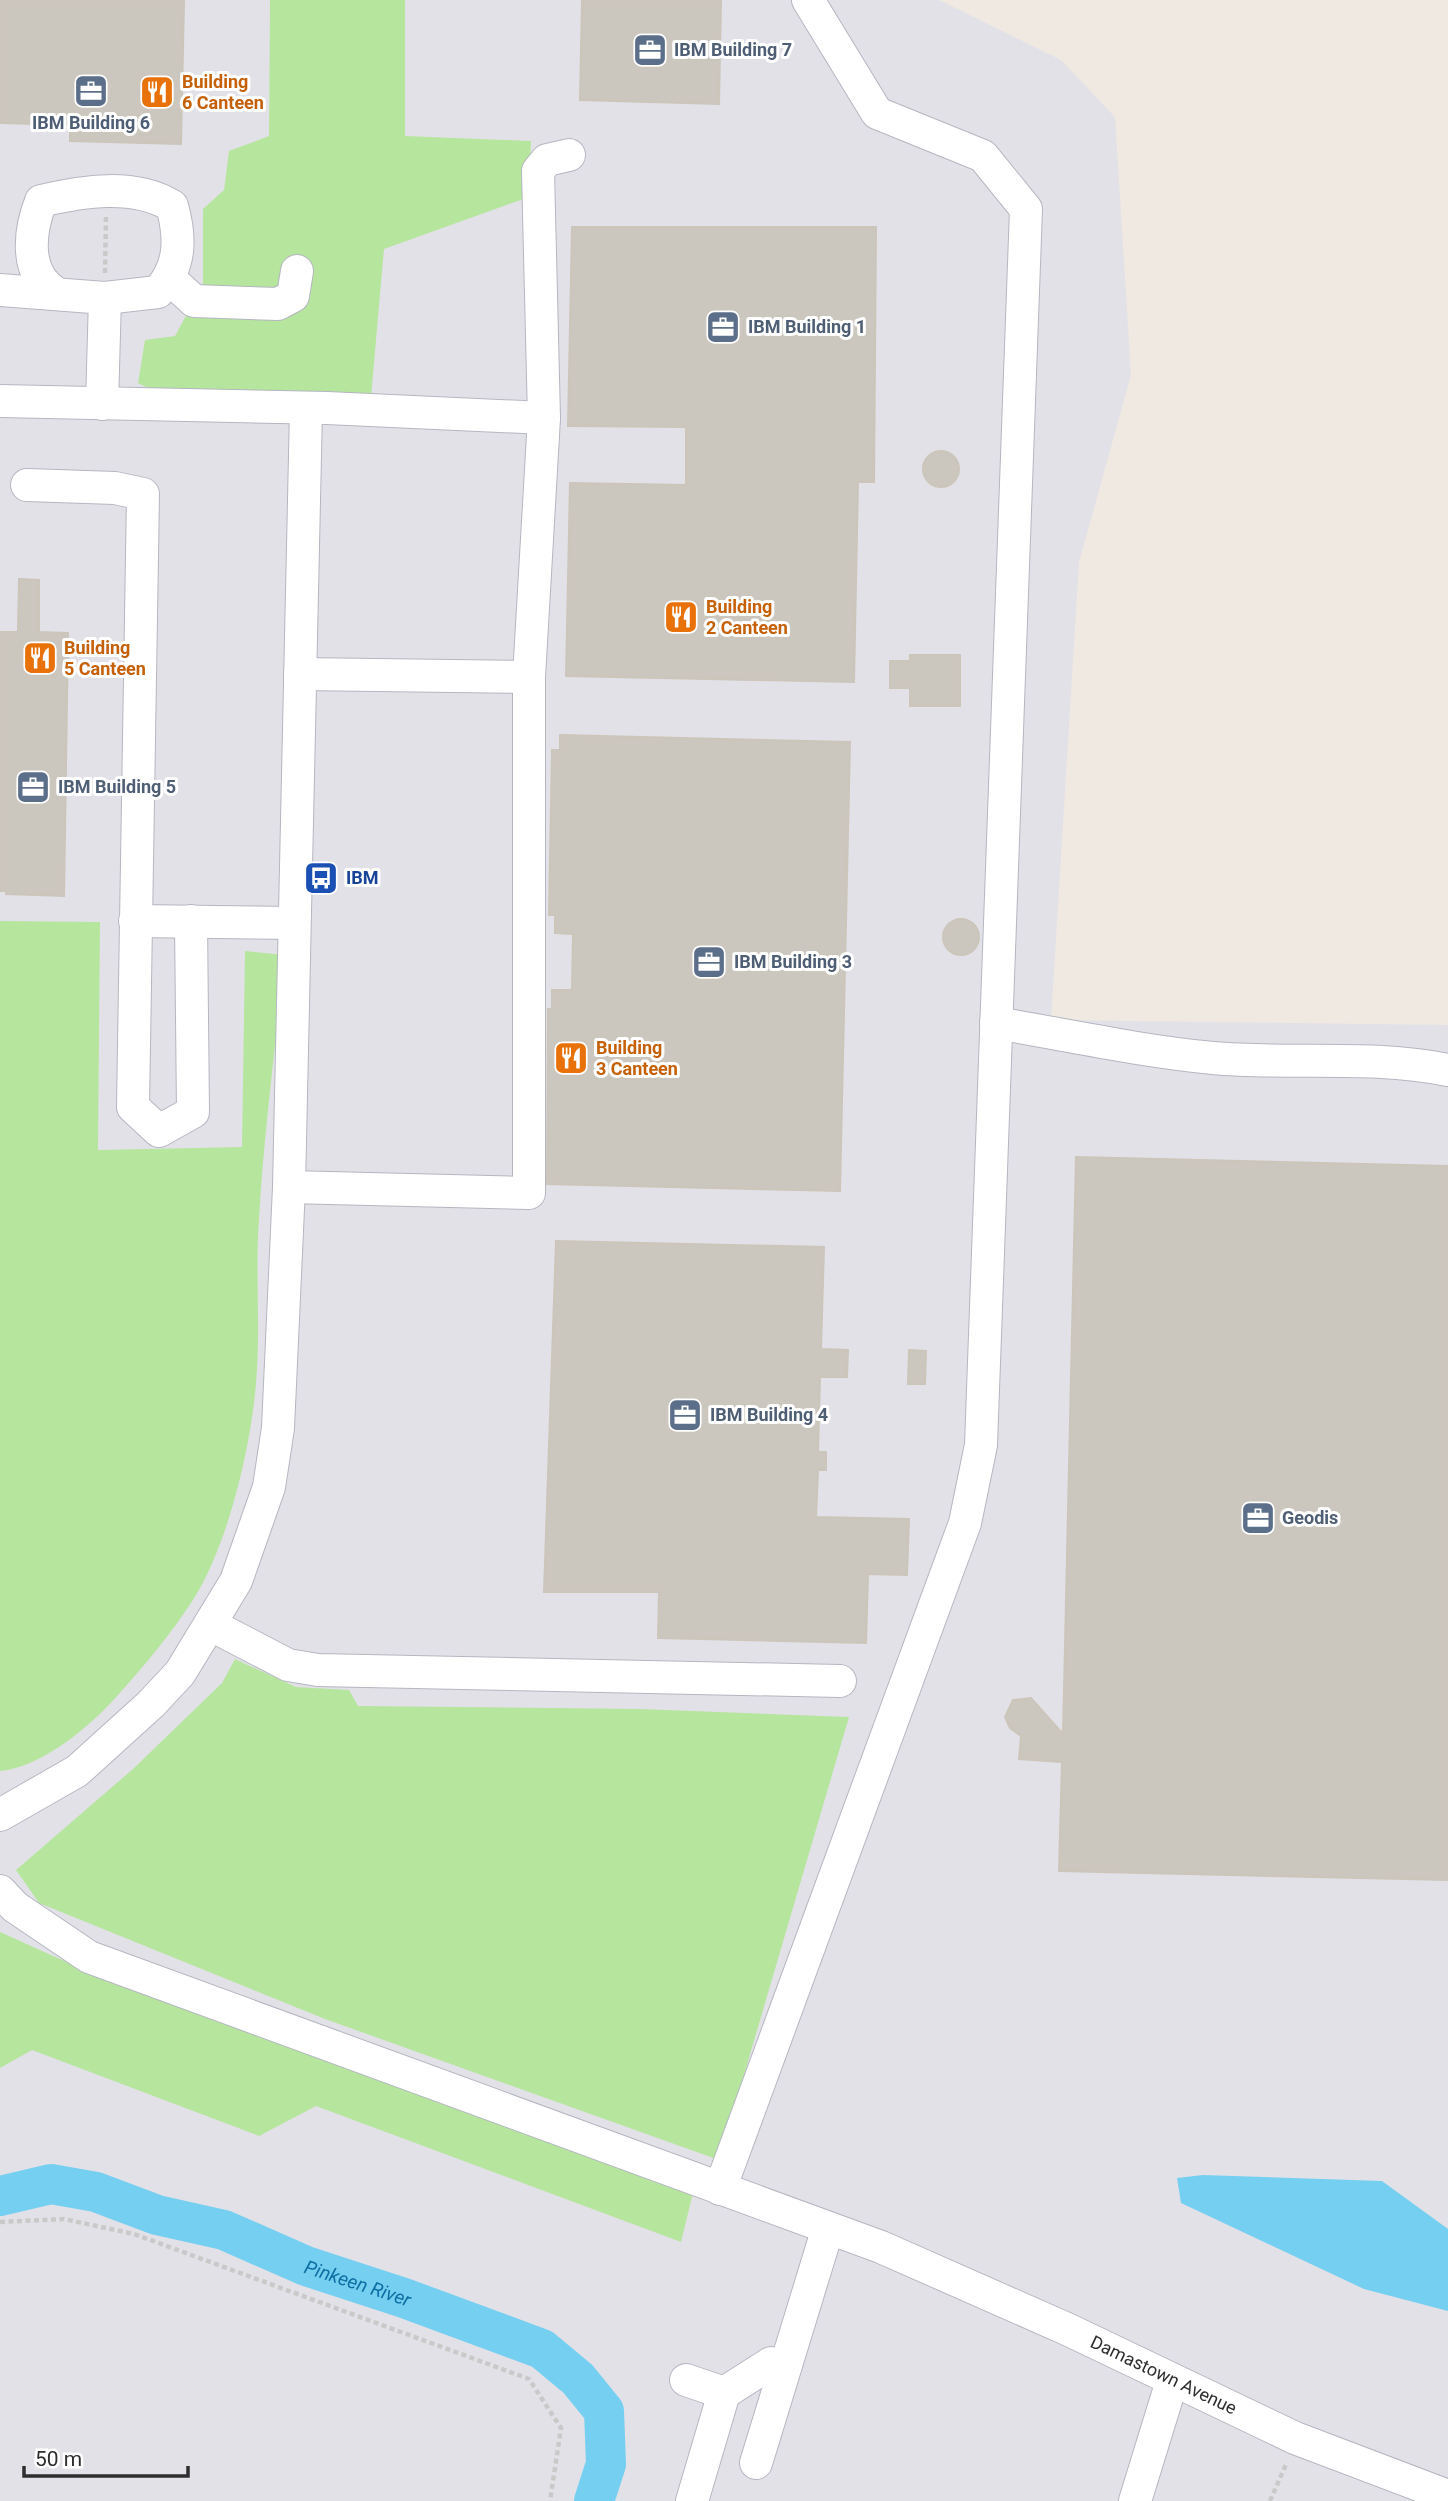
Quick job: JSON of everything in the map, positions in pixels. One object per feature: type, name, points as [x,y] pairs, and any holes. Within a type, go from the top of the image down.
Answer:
[{"type":"street","points":[[720,2189],[965,1523],[981,1445],[1026,209],[983,156],[877,113],[807,0]]},
{"type":"street","points":[[289,1187],[529,1193],[529,677],[544,418],[538,171],[547,160],[569,155]]},
{"type":"street","points":[[0,290],[105,298],[158,292],[175,269],[178,247],[173,206],[155,196],[107,191],[41,201],[34,219],[33,267],[40,281],[56,293]]},
{"type":"street","points":[[170,279],[194,301],[278,304],[293,296],[298,271]]},
{"type":"street","points":[[102,404],[105,298]]},
{"type":"street","points":[[0,401],[544,418]]},
{"type":"street","points":[[0,1815],[77,1771],[180,1673],[236,1581],[269,1487],[279,1415],[289,1187],[306,409]]},
{"type":"street","points":[[27,485],[115,488],[143,494],[133,1108],[159,1130],[193,1112],[191,921]]},
{"type":"street","points":[[300,674],[529,677]]},
{"type":"street","points":[[135,921],[294,923]]},
{"type":"street","points":[[996,1023],[1213,1058],[1426,1065],[1448,1070]]},
{"type":"street","points":[[211,1625],[288,1665],[318,1670],[840,1681]]},
{"type":"street","name":"Damastown Avenue","points":[[0,1891],[15,1908],[89,1957],[881,2247],[993,2295],[1295,2438],[1448,2496]]},
{"type":"street","points":[[755,2463],[828,2228]]},
{"type":"street","points":[[692,2501],[724,2393],[771,2363],[785,2367]]},
{"type":"street","points":[[687,2380],[724,2393]]},
{"type":"street","points":[[1135,2501],[1172,2381]]},
{"type":"path","points":[[105,298],[107,191]]},
{"type":"path","points":[[0,2222],[64,2219],[134,2234],[529,2379],[561,2428],[550,2501]]},
{"type":"path","points":[[1270,2501],[1284,2472]]},
{"type":"shaded area","points":[[0,0],[939,0],[1061,60],[1115,117],[1131,375],[1079,562],[1051,1020],[1448,1025],[1448,2501],[0,2501]]},
{"type":"green space","points":[[270,0],[405,0],[405,136],[531,141],[529,197],[384,249],[371,397],[156,392],[138,383],[145,340],[175,336],[194,301],[203,294],[203,209],[224,190],[229,151],[269,136]]},
{"type":"green space","points":[[0,921],[100,922],[98,1150],[242,1147],[245,951],[285,955],[261,1186],[256,1383],[249,1436],[227,1524],[206,1578],[193,1600],[176,1625],[118,1695],[80,1731],[48,1754],[16,1768],[0,1771]]},
{"type":"green space","points":[[235,1659],[296,1687],[349,1690],[358,1706],[640,1709],[849,1717],[719,2160],[325,2019],[39,1903],[16,1870],[133,1769],[222,1683]]},
{"type":"green space","points":[[0,1932],[91,1973],[693,2193],[681,2242],[316,2106],[259,2136],[32,2050],[0,2068]]},
{"type":"water","points":[[1203,2175],[1382,2181],[1448,2229],[1448,2311],[1364,2289],[1181,2203],[1177,2178]]},
{"type":"building","name":"IBM Building 6","points":[[0,0],[184,0],[181,144],[70,141],[70,125],[0,123]]},
{"type":"building","name":"IBM Building 7","points":[[582,0],[721,0],[719,104],[580,100]]},
{"type":"building","points":[[572,227],[876,227],[874,482],[858,482],[854,682],[566,676],[570,483],[686,485],[686,427],[568,426]]},
{"type":"building","points":[[941,451],[954,456],[959,469],[954,482],[941,487],[928,482],[923,469],[928,456]]},
{"type":"building","name":"IBM Building 5","points":[[19,579],[39,580],[39,632],[68,633],[64,896],[6,894],[6,891],[0,891],[0,632],[18,632]]},
{"type":"building","points":[[910,655],[960,655],[960,706],[910,706],[910,688],[890,688],[890,661],[910,661]]},
{"type":"building","name":"IBM Building 3","points":[[560,735],[850,742],[840,1191],[547,1184],[548,1009],[552,1009],[552,990],[572,990],[573,934],[555,933],[555,915],[549,915],[552,750],[560,750]]},
{"type":"building","points":[[961,919],[974,924],[979,937],[974,950],[961,955],[948,950],[943,937],[948,924]]},
{"type":"building","name":"Geodis","points":[[1076,1157],[1448,1166],[1448,1880],[1059,1871],[1062,1762],[1019,1759],[1021,1736],[1010,1728],[1005,1717],[1013,1700],[1031,1698],[1063,1734]]},
{"type":"building","name":"IBM Building 4","points":[[556,1241],[824,1247],[821,1349],[848,1350],[847,1377],[820,1377],[818,1452],[826,1452],[826,1470],[818,1470],[816,1517],[909,1519],[907,1575],[868,1574],[866,1643],[658,1638],[659,1592],[544,1592]]},
{"type":"building","points":[[909,1350],[926,1351],[925,1384],[908,1384]]},
{"type":"waterway","name":"Pinkeen River","points":[[0,2196],[51,2184],[96,2192],[157,2215],[224,2230],[306,2266],[404,2298],[542,2349],[578,2379],[604,2411],[606,2464],[594,2501]]},
{"type":"place","name":"IBM Building 7","points":[[650,50]]},
{"type":"place","name":"IBM Building 6","points":[[91,91]]},
{"type":"place","name":"Building 6 Canteen","points":[[157,92]]},
{"type":"place","name":"IBM Building 1","points":[[723,327]]},
{"type":"place","name":"Building 2 Canteen","points":[[681,617]]},
{"type":"place","name":"Building 5 Canteen","points":[[40,658]]},
{"type":"place","name":"IBM Building 5","points":[[33,787]]},
{"type":"place","name":"IBM","points":[[321,878]]},
{"type":"place","name":"IBM Building 3","points":[[709,962]]},
{"type":"place","name":"Building 3 Canteen","points":[[571,1058]]},
{"type":"place","name":"IBM Building 4","points":[[685,1415]]},
{"type":"place","name":"Geodis","points":[[1258,1518]]}]
